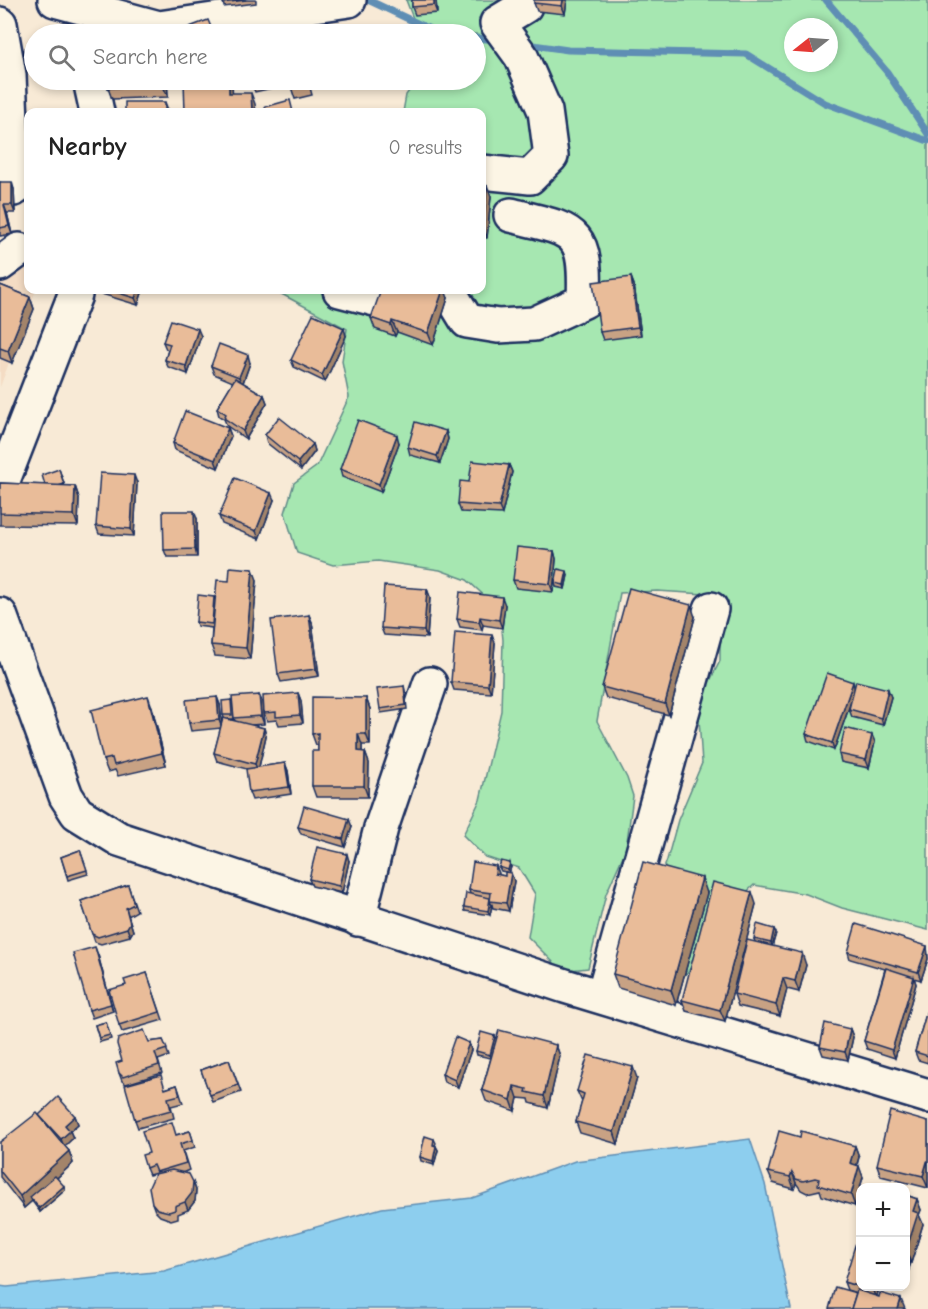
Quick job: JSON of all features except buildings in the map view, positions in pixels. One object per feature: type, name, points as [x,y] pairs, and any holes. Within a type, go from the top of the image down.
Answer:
[{"type":"street","points":[[186,24],[349,0]]},
{"type":"street","points":[[486,172],[530,177],[551,156],[545,111],[522,56],[497,23],[525,6]]},
{"type":"street","points":[[71,14],[134,24]]},
{"type":"street","points":[[0,24],[9,75],[14,189]]},
{"type":"street","points":[[92,90],[96,108]]},
{"type":"street","points":[[450,294],[467,321],[498,326],[534,324],[584,301],[585,265],[575,237],[561,228],[511,215]]},
{"type":"street","points":[[356,294],[375,299],[378,294]]},
{"type":"street","points":[[0,488],[75,295]]},
{"type":"street","points":[[603,996],[711,609]]},
{"type":"street","points":[[0,615],[66,795],[77,813],[119,839],[565,986],[928,1096]]},
{"type":"street","points":[[358,919],[381,828],[430,684]]},
{"type":"shaded area","points":[[24,249],[24,294],[35,294],[0,387],[0,252]]},
{"type":"green space","points":[[406,0],[928,0],[928,930],[842,908],[806,894],[754,885],[739,899],[709,946],[675,987],[632,957],[667,860],[678,820],[702,763],[698,704],[720,661],[720,595],[657,591],[620,593],[597,721],[627,778],[633,796],[626,849],[606,894],[588,968],[562,971],[528,937],[535,894],[519,868],[485,857],[463,835],[480,800],[501,711],[503,640],[500,610],[467,580],[440,570],[378,561],[333,565],[297,553],[285,513],[294,483],[317,466],[349,397],[342,361],[347,329],[281,294],[486,294],[486,108],[404,108],[406,95],[410,90],[486,90],[486,24],[415,24]]},
{"type":"water","points":[[750,1139],[765,1184],[791,1309],[0,1309],[0,1286],[164,1271],[382,1208],[472,1198],[575,1161]]},
{"type":"waterway","points":[[368,0],[419,24]]},
{"type":"waterway","points":[[826,0],[887,72],[928,134]]},
{"type":"waterway","points":[[486,39],[497,40]]},
{"type":"waterway","points":[[526,44],[568,50],[746,54],[825,103],[928,141]]}]
